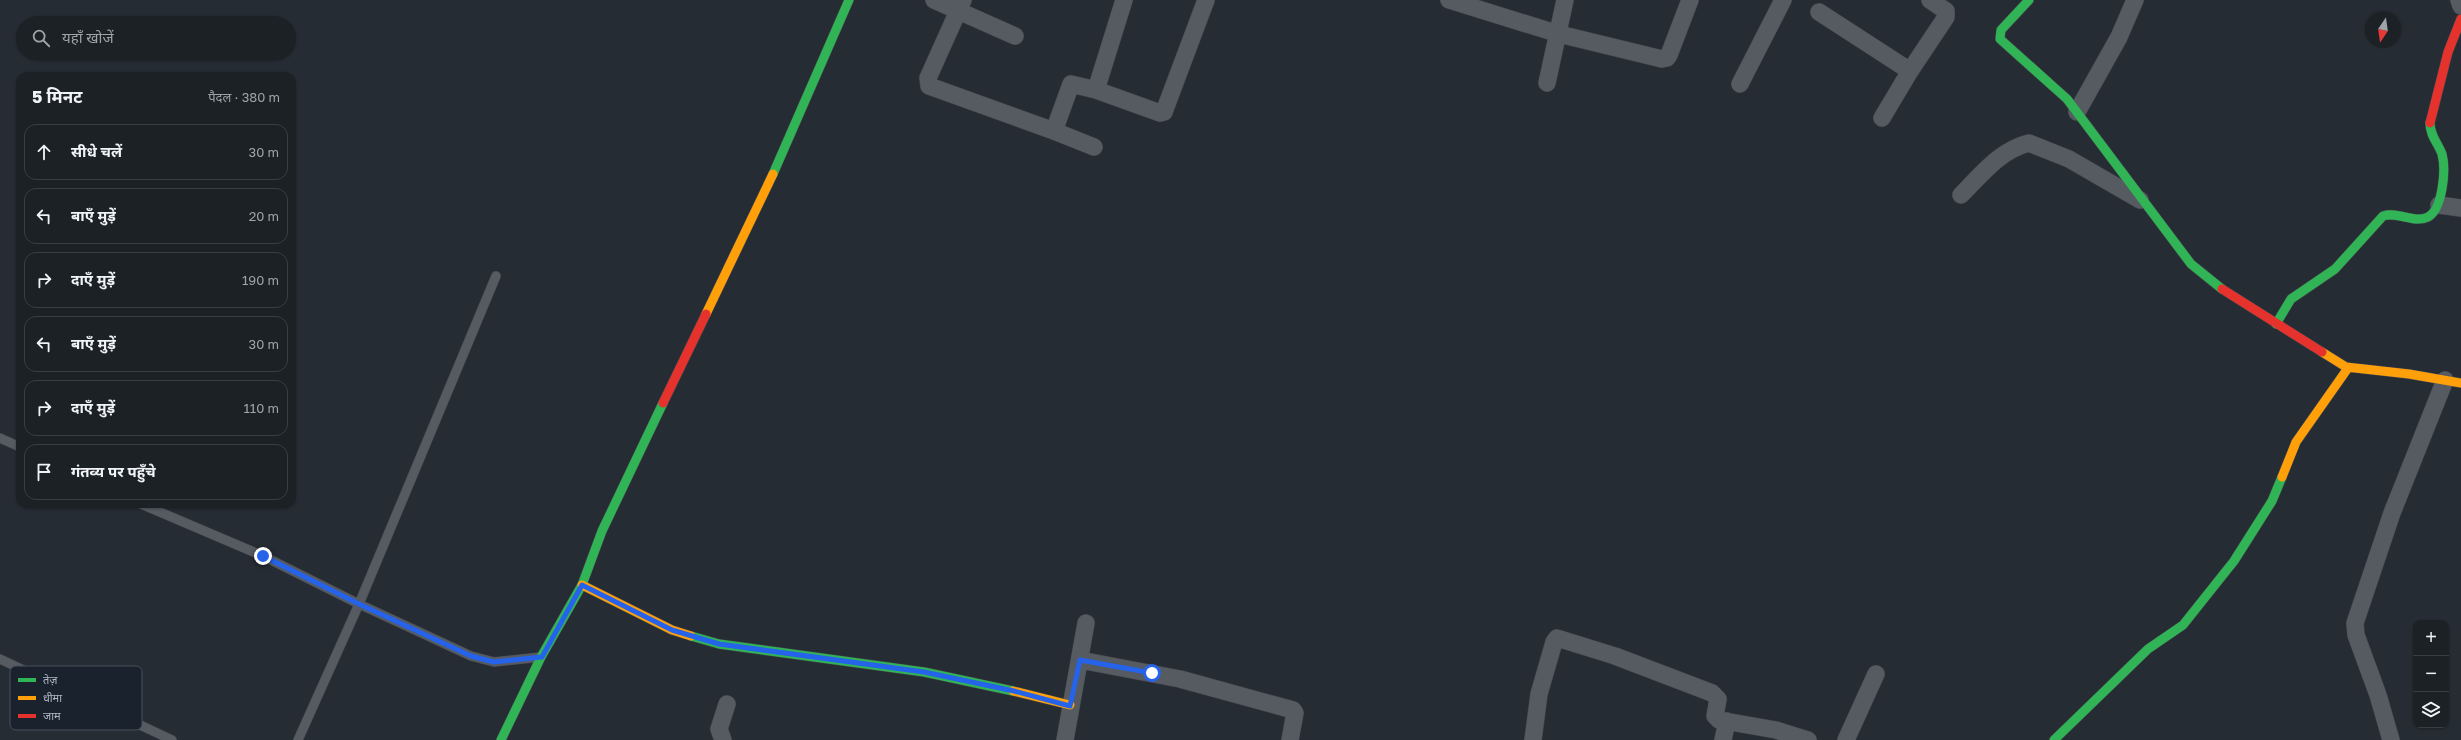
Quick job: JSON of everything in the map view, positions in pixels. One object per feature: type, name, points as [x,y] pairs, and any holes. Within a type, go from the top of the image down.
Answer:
[{"type":"street","points":[[501,740],[542,657],[582,585],[602,531],[733,258],[849,0]]},
{"type":"street","points":[[934,0],[960,5],[1015,36]]},
{"type":"street","points":[[1096,90],[1124,0]]},
{"type":"street","points":[[1054,131],[1071,84],[1096,90],[1160,113],[1164,112],[1206,0]]},
{"type":"street","points":[[1449,0],[1559,34],[1615,49],[1666,58],[1690,0]]},
{"type":"street","points":[[1547,83],[1559,34],[1565,0]]},
{"type":"street","points":[[1740,84],[1783,0]]},
{"type":"street","points":[[1882,118],[1910,71],[1947,16],[1946,11],[1930,0]]},
{"type":"street","points":[[2029,0],[2001,30],[2000,40],[2067,99],[2143,202],[2197,271],[2276,324],[2348,368],[2409,374],[2453,382],[2392,513],[2355,626],[2391,740]]},
{"type":"street","points":[[2077,112],[2119,37],[2135,0]]},
{"type":"street","points":[[2459,0],[2461,6]]},
{"type":"street","points":[[960,5],[928,78],[929,86],[1094,147]]},
{"type":"street","points":[[1819,12],[1910,71]]},
{"type":"street","points":[[2276,324],[2285,307],[2295,295],[2335,269],[2383,216],[2390,214],[2415,219],[2426,218],[2432,215],[2439,205],[2443,162],[2440,150],[2430,131],[2430,124],[2448,52],[2461,19]]},
{"type":"street","points":[[1960,195],[1995,161],[2017,147],[2029,143],[2069,159],[2143,202]]},
{"type":"street","points":[[2439,205],[2461,208]]},
{"type":"street","points":[[2054,740],[2148,649],[2183,625],[2234,561],[2272,501],[2296,442],[2348,368]]},
{"type":"street","points":[[582,585],[672,630],[719,644],[924,672],[1014,691],[1070,706]]},
{"type":"street","points":[[1065,740],[1086,623]]},
{"type":"street","points":[[1533,740],[1542,681],[1554,642],[1557,638],[1615,656],[1712,693],[1718,699],[1715,716],[1719,720],[1776,730],[1808,740]]},
{"type":"street","points":[[1080,660],[1180,679],[1293,710],[1295,712],[1290,740]]},
{"type":"street","points":[[1846,740],[1876,674]]},
{"type":"street","points":[[723,740],[719,728],[727,704]]},
{"type":"street","points":[[1723,740],[1728,721]]},
{"type":"lane","points":[[298,740],[359,604],[496,276]]},
{"type":"lane","points":[[0,438],[16,445]]},
{"type":"lane","points":[[150,508],[263,556],[359,604],[484,661],[542,657]]},
{"type":"lane","points":[[0,659],[15,666]]},
{"type":"lane","points":[[142,726],[172,740]]},
{"type":"traffic: fast","points":[[773,174],[849,0]]},
{"type":"traffic: fast","points":[[2029,0],[2001,30],[2000,39],[2067,99],[2191,264],[2222,289]]},
{"type":"traffic: fast","points":[[2276,324],[2291,299],[2335,269],[2383,216],[2394,215],[2423,219],[2433,213],[2440,198],[2444,169],[2442,154],[2433,136],[2430,123]]},
{"type":"traffic: fast","points":[[501,740],[541,657],[582,585],[602,531],[663,403]]},
{"type":"traffic: fast","points":[[2054,740],[2148,649],[2183,625],[2234,561],[2272,501],[2282,477]]},
{"type":"traffic: fast","points":[[691,636],[719,644],[924,672],[1013,691]]},
{"type":"traffic: slow","points":[[706,314],[773,174]]},
{"type":"traffic: slow","points":[[2322,352],[2346,367],[2409,374],[2461,383]]},
{"type":"traffic: slow","points":[[2282,477],[2296,442],[2348,368]]},
{"type":"traffic: slow","points":[[582,585],[672,630],[691,636]]},
{"type":"traffic: slow","points":[[1013,691],[1070,705]]},
{"type":"traffic: jam","points":[[2430,123],[2448,52],[2461,19]]},
{"type":"traffic: jam","points":[[2222,289],[2322,352]]},
{"type":"traffic: jam","points":[[663,403],[706,314]]},
{"type":"route","points":[[263,556],[359,604],[484,661],[494,662],[542,657],[582,585],[672,630],[719,644],[876,664],[924,672],[1014,691],[1070,706],[1080,660],[1152,673]]}]
